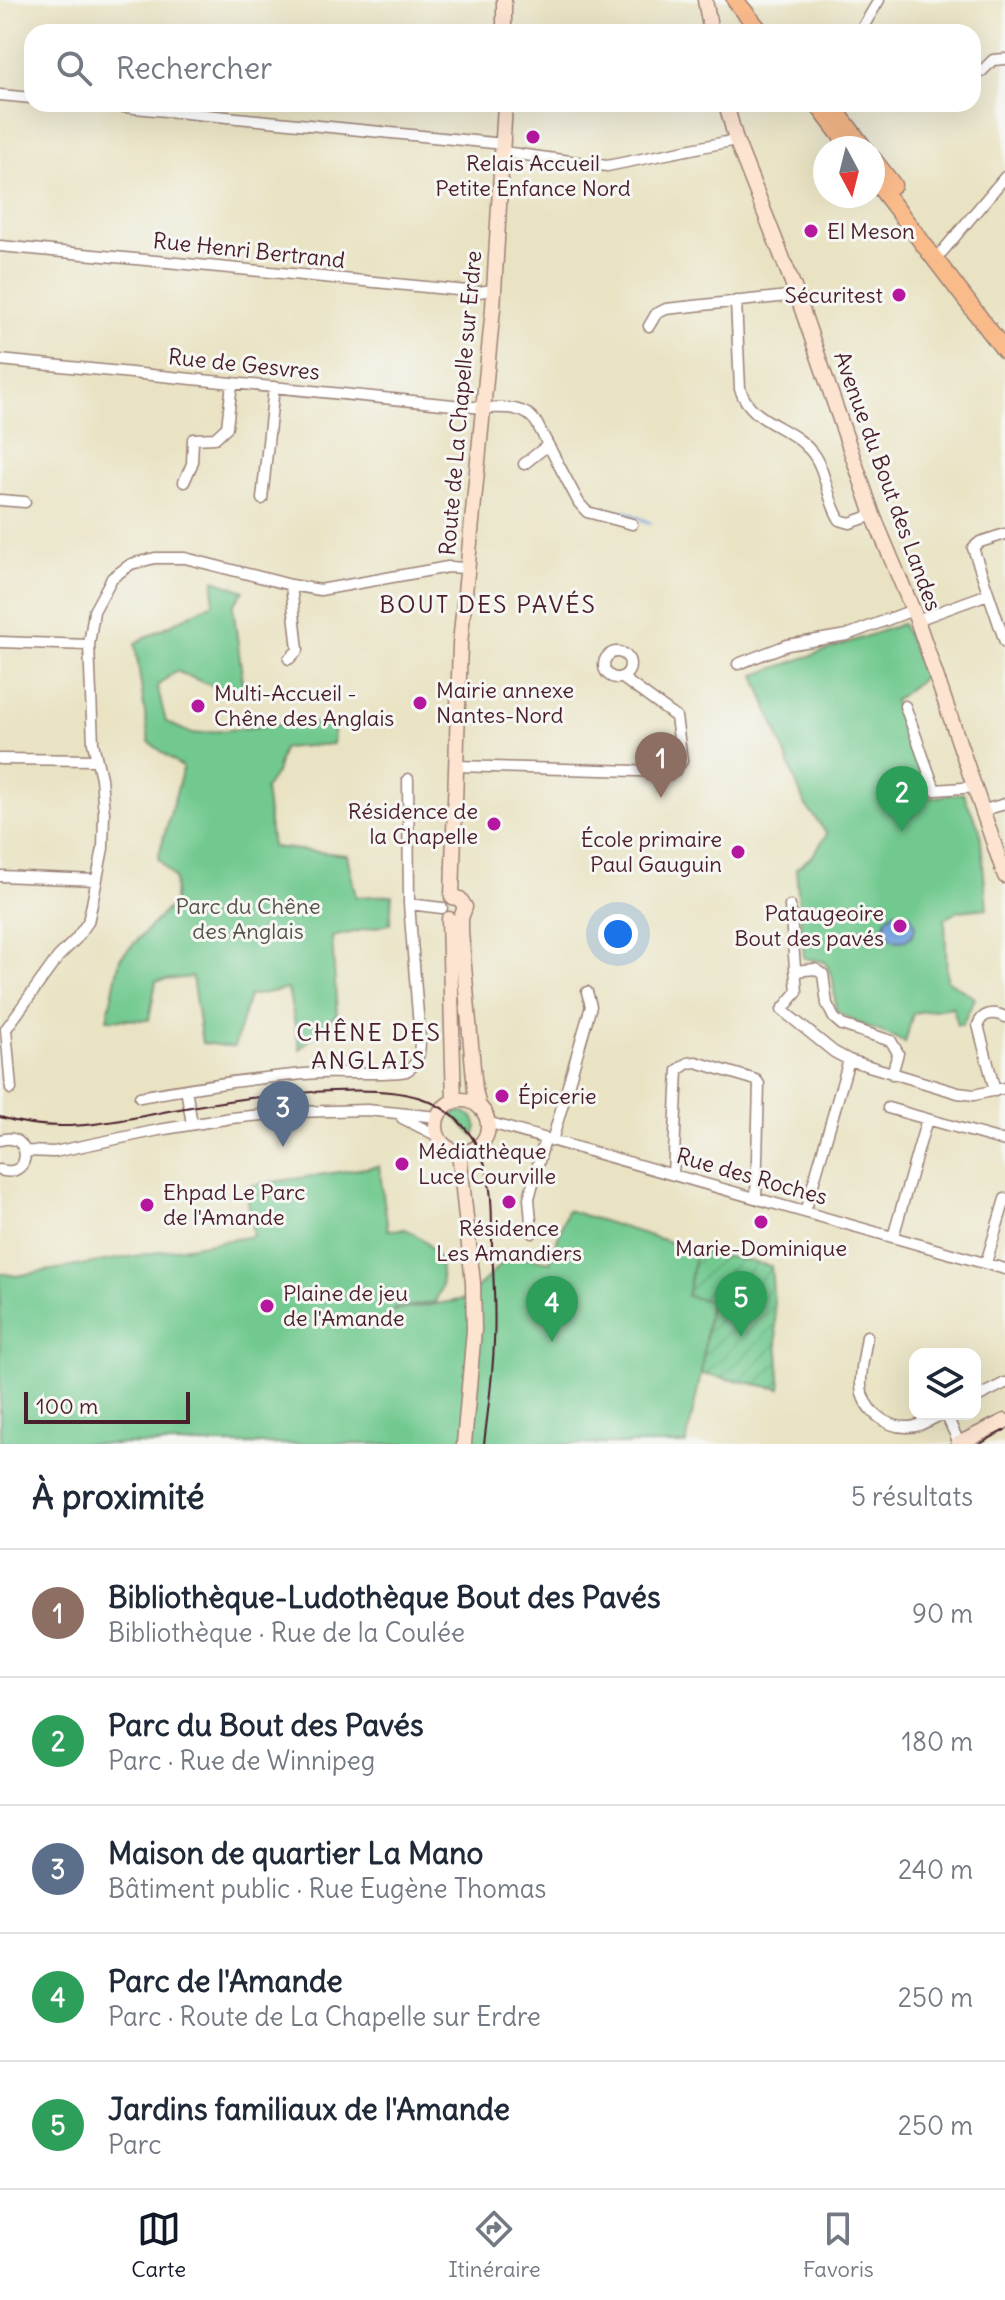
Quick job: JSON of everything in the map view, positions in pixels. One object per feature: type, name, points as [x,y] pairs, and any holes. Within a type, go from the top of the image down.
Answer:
[{"type":"main road","points":[[735,0],[754,24]]},
{"type":"main road","points":[[748,0],[767,24]]},
{"type":"main road","points":[[823,112],[841,136]]},
{"type":"main road","points":[[837,112],[855,136]]},
{"type":"main road","points":[[885,175],[1005,333]]},
{"type":"main road","points":[[885,194],[1005,351]]},
{"type":"street","points":[[504,0],[504,24]]},
{"type":"street","points":[[705,0],[710,24]]},
{"type":"street","points":[[865,24],[879,0]]},
{"type":"street","points":[[981,72],[993,60],[1005,59]]},
{"type":"street","points":[[0,95],[24,97]]},
{"type":"street","points":[[169,112],[504,148],[607,166],[736,140]]},
{"type":"street","name":"Route de La Chapelle sur Erdre","points":[[454,1102],[451,911],[455,766],[467,568],[494,290],[505,112]]},
{"type":"street","name":"Avenue du Bout des Landes","points":[[728,112],[736,140],[797,295],[873,515],[915,615],[1005,876]]},
{"type":"street","points":[[942,252],[1005,177]]},
{"type":"street","name":"Rue Henri Bertrand","points":[[0,246],[478,292],[494,290]]},
{"type":"street","points":[[649,326],[656,314],[666,309],[797,295]]},
{"type":"street","points":[[736,301],[743,399],[761,417],[811,450],[840,520],[850,523],[873,515]]},
{"type":"street","name":"Rue de Gesvres","points":[[0,360],[483,408],[521,409],[532,415],[548,445]]},
{"type":"street","points":[[184,482],[192,464],[193,439],[215,438],[227,427],[232,383]]},
{"type":"street","points":[[262,499],[274,387]]},
{"type":"street","points":[[524,464],[548,445],[587,512],[632,524]]},
{"type":"street","points":[[0,500],[25,502]]},
{"type":"street","points":[[1005,534],[980,542],[973,548],[1005,642]]},
{"type":"street","points":[[11,1089],[6,1029],[58,957],[88,922],[96,880],[104,830],[104,799],[91,718],[89,645],[94,611],[105,588],[122,570],[143,560],[185,558],[320,590],[448,567],[467,568]]},
{"type":"street","points":[[289,659],[298,650],[291,585]]},
{"type":"street","points":[[738,664],[792,644],[847,635],[988,594]]},
{"type":"street","points":[[0,642],[89,645]]},
{"type":"street","points":[[455,766],[674,772],[682,761],[676,717],[621,677]]},
{"type":"street","points":[[905,706],[935,790],[976,787]]},
{"type":"street","points":[[0,759],[96,760]]},
{"type":"street","points":[[140,1097],[314,1073],[405,1071],[414,1065],[420,1055],[420,1039],[409,904],[408,779]]},
{"type":"street","points":[[984,810],[1005,804]]},
{"type":"street","points":[[0,876],[96,880]]},
{"type":"street","points":[[409,904],[451,911]]},
{"type":"street","points":[[790,906],[797,992],[782,1010],[834,1052],[849,1060],[958,1093],[974,1095],[1000,1089],[978,1025],[986,1015],[993,1013],[1005,1017]]},
{"type":"street","name":"Route de La Chapelle sur Erdre","points":[[451,911],[479,1107]]},
{"type":"street","points":[[795,971],[815,969],[823,974],[829,1010],[842,1025],[891,1041],[898,1053],[892,1074]]},
{"type":"street","points":[[532,1233],[529,1198],[591,1006],[587,992]]},
{"type":"street","points":[[805,1212],[849,1060]]},
{"type":"street","points":[[673,1175],[678,1070],[696,1062],[756,1080],[759,1084],[756,1198]]},
{"type":"street","points":[[186,1089],[192,1124]]},
{"type":"street","points":[[389,1113],[421,1125],[438,1136],[446,1147],[459,1152],[480,1144],[486,1136],[487,1122],[479,1107],[469,1102],[454,1102],[443,1109],[438,1117],[438,1136]]},
{"type":"street","points":[[888,1108],[1005,1141]]},
{"type":"street","points":[[25,1151],[54,1152],[192,1124],[294,1112],[367,1110],[438,1117]]},
{"type":"street","points":[[893,1237],[927,1119]]},
{"type":"street","name":"Rue des Roches","points":[[487,1122],[1005,1269]]},
{"type":"street","points":[[0,1170],[10,1172],[18,1169],[25,1151],[16,1140],[1,1136]]},
{"type":"street","points":[[459,1152],[473,1283],[474,1330],[464,1444]]},
{"type":"street","points":[[986,1263],[1005,1199]]},
{"type":"street","points":[[867,1336],[861,1385],[864,1401],[872,1413],[904,1428],[931,1420]]},
{"type":"street","points":[[981,1395],[1005,1383]]},
{"type":"street","points":[[947,1420],[959,1444],[1005,1421]]},
{"type":"green space","name":"Parc du Chêne des Anglais","points":[[214,580],[244,591],[233,606],[244,691],[229,693],[176,671],[157,686],[166,722],[192,734],[295,723],[335,724],[333,744],[283,748],[276,773],[265,789],[272,847],[347,855],[356,897],[392,895],[390,924],[332,937],[337,1014],[300,1049],[288,989],[249,996],[234,1047],[202,1043],[192,977],[156,981],[149,1020],[107,1019],[120,958],[174,902],[175,879],[158,858],[183,768],[149,742],[135,643],[213,603]]},
{"type":"green space","points":[[902,624],[925,676],[894,701],[931,798],[963,793],[980,830],[987,908],[958,911],[945,919],[947,980],[975,998],[962,1025],[957,1025],[953,1007],[913,1013],[905,1043],[836,1010],[833,979],[825,962],[804,958],[796,869],[813,855],[827,834],[804,803],[755,675]]},
{"type":"green space","points":[[457,1112],[473,1117],[477,1127],[474,1136],[452,1114]]},
{"type":"green space","points":[[297,1118],[299,1129],[273,1130],[272,1120]]},
{"type":"green space","points":[[379,1166],[388,1230],[406,1229],[425,1241],[440,1261],[442,1286],[435,1302],[394,1311],[466,1299],[511,1254],[550,1262],[567,1210],[696,1250],[688,1295],[710,1301],[701,1374],[686,1444],[0,1444],[0,1273],[16,1276],[253,1236],[246,1186]]},
{"type":"green space","points":[[696,1250],[771,1266],[781,1389],[701,1374],[710,1301],[687,1296]]},
{"type":"water","name":"Pataugeoire Bout des pavés","points":[[900,911],[911,915],[915,926],[911,937],[900,941],[889,937],[885,926],[889,915]]},
{"type":"waterway","points":[[603,509],[627,512],[650,523]]},
{"type":"tram line","points":[[0,1117],[23,1123],[70,1126],[239,1100],[343,1091],[404,1094],[444,1109],[477,1145],[490,1187],[495,1329],[484,1444]]},
{"type":"tram line","points":[[980,1444],[1005,1430]]},
{"type":"place","name":"Relais Accueil Petite Enfance Nord","points":[[533,137]]},
{"type":"place","name":"El Meson","points":[[811,231]]},
{"type":"place","name":"Sécuritest","points":[[899,295]]},
{"type":"place","name":"Mairie annexe Nantes-Nord","points":[[420,703]]},
{"type":"place","name":"Multi-Accueil - Chêne des Anglais","points":[[198,706]]},
{"type":"place","name":"Bibliothèque-Ludothèque Bout des Pavés","points":[[661,798]]},
{"type":"place","name":"Résidence de la Chapelle","points":[[494,824]]},
{"type":"place","name":"Parc du Bout des Pavés","points":[[902,832]]},
{"type":"place","name":"École primaire Paul Gauguin","points":[[738,852]]},
{"type":"place","name":"Pataugeoire Bout des pavés","points":[[900,926]]},
{"type":"place","name":"Épicerie","points":[[502,1096]]},
{"type":"place","name":"Maison de quartier La Mano","points":[[283,1147]]},
{"type":"place","name":"Médiathèque Luce Courville","points":[[402,1164]]},
{"type":"place","name":"Résidence Les Amandiers","points":[[509,1202]]},
{"type":"place","name":"Ehpad Le Parc de l'Amande","points":[[147,1205]]},
{"type":"place","name":"Marie-Dominique","points":[[761,1222]]},
{"type":"place","name":"Plaine de jeu de l'Amande","points":[[267,1306]]},
{"type":"place","name":"Jardins familiaux de l'Amande","points":[[741,1337]]},
{"type":"place","name":"Parc de l'Amande","points":[[552,1342]]},
{"type":"district","name":"BOUT DES PAVÉS","points":[[488,604]]},
{"type":"district","name":"CHÊNE DES ANGLAIS","points":[[369,1046]]}]
